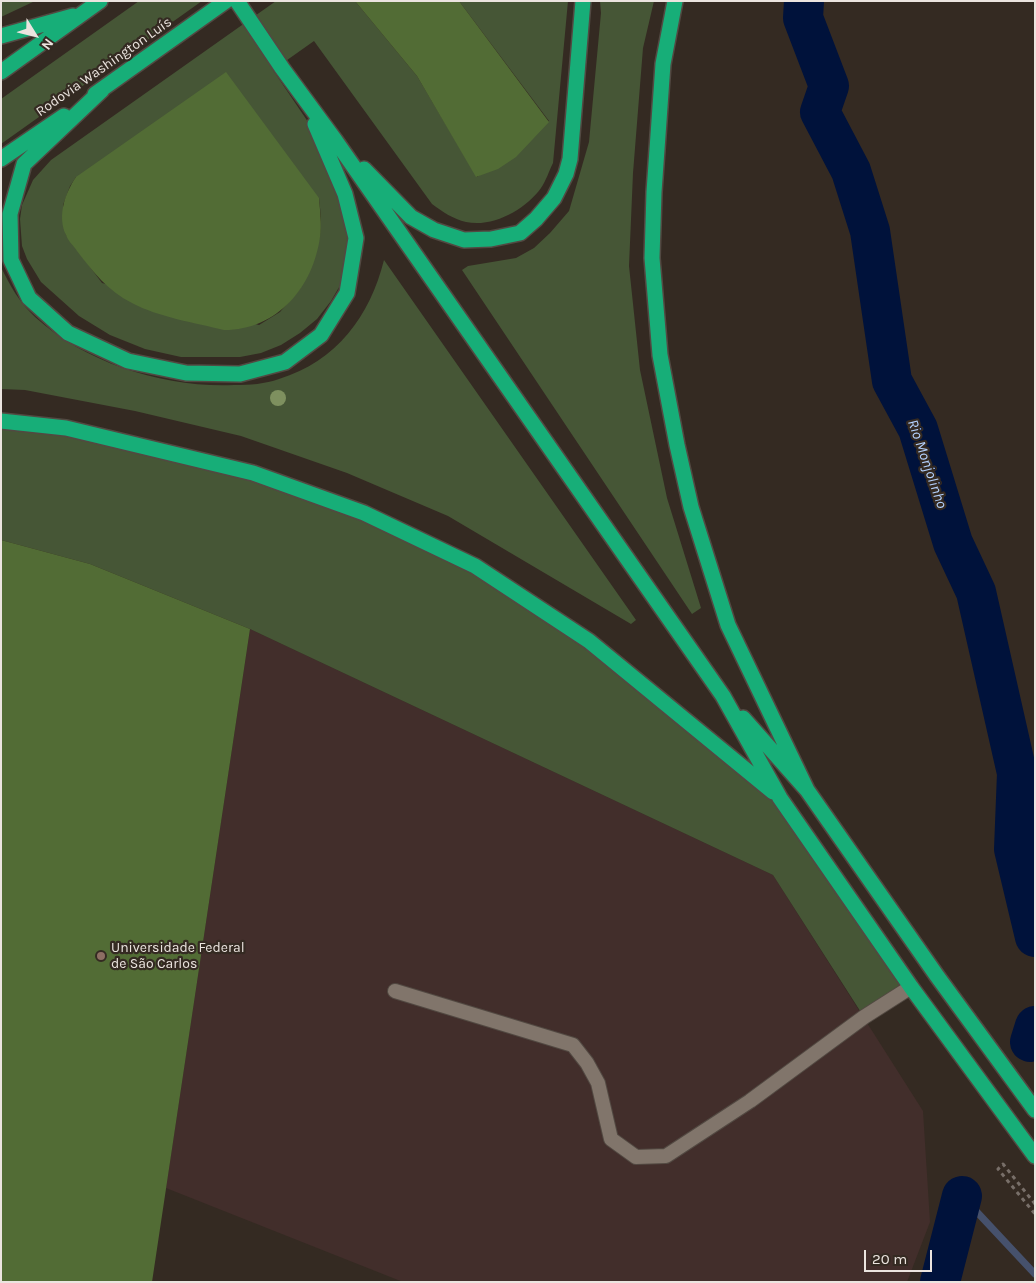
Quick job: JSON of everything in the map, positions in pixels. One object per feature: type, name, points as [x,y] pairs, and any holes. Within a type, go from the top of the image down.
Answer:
[{"type":"highway","points":[[1,72],[100,1]]},
{"type":"highway","name":"Rodovia Washington Luís","points":[[1,159],[102,90],[226,1]]},
{"type":"highway","points":[[236,1],[723,696],[780,798],[911,987],[1035,1156]]},
{"type":"highway","points":[[335,140],[411,217],[434,230],[464,240],[491,239],[520,233],[536,219],[554,198],[566,174],[570,159],[583,1]]},
{"type":"highway","points":[[675,1],[664,64],[654,192],[652,258],[660,355],[691,507],[728,625],[807,790]]},
{"type":"highway","points":[[1,36],[84,12]]},
{"type":"highway","points":[[102,90],[24,164],[10,214],[11,260],[29,298],[68,333],[128,361],[186,373],[240,374],[285,362],[321,335],[347,293],[356,238],[345,194],[305,99]]},
{"type":"highway","points":[[1,421],[66,428],[253,473],[364,512],[474,566],[589,640],[780,798]]},
{"type":"highway","points":[[723,696],[807,790],[937,976],[1035,1110]]},
{"type":"lane","points":[[395,991],[573,1044],[587,1063],[598,1083],[611,1139],[636,1157],[666,1156],[750,1102],[864,1016],[911,987]]},
{"type":"path","points":[[1035,1204],[1003,1164],[998,1169],[1035,1214]]},
{"type":"shaded area","points":[[250,629],[773,875],[923,1111],[930,1222],[907,1282],[403,1282],[166,1188]]},
{"type":"green space","points":[[1,1],[35,1],[1,17]]},
{"type":"green space","points":[[139,1],[202,1],[1,144],[1,99]]},
{"type":"green space","points":[[276,1],[355,1],[417,76],[477,177],[549,121],[459,1],[568,1],[553,163],[546,179],[535,196],[518,210],[487,222],[461,221],[432,204],[314,41],[273,70],[331,156],[353,217],[342,282],[331,301],[317,319],[300,333],[281,345],[261,353],[240,357],[181,357],[145,349],[110,335],[79,316],[41,282],[27,259],[22,246],[20,219],[22,205],[33,180],[51,160]],"holes":[[[76,177],[319,198],[320,236],[300,289],[280,312],[259,325],[102,283],[66,235],[63,205],[70,186]]]},
{"type":"green space","points":[[355,1],[459,1],[549,122],[516,157],[498,169],[476,177],[417,76]]},
{"type":"green space","points":[[600,1],[654,1],[643,48],[633,173],[629,266],[640,370],[667,498],[701,608],[692,614],[462,270],[468,266],[516,258],[534,248],[569,211],[589,142],[601,13]]},
{"type":"green space","points":[[226,72],[319,198],[321,227],[316,255],[310,273],[290,302],[276,314],[261,322],[243,328],[224,330],[153,312],[116,293],[95,274],[67,237],[63,228],[62,213],[66,197],[76,177]]},
{"type":"green space","points":[[384,260],[636,620],[631,624],[448,516],[347,473],[241,436],[135,411],[25,390],[1,389],[1,267],[16,294],[35,317],[56,334],[78,348],[128,370],[154,377],[208,385],[240,385],[268,382],[300,371],[318,361],[334,348],[360,318],[370,300]]},
{"type":"green space","points":[[1,421],[253,473],[475,566],[589,641],[780,798],[911,987],[864,1017],[773,875],[250,629],[90,564],[1,540]]},
{"type":"green space","name":"Universidade Federal de São Carlos","points":[[1,540],[90,564],[250,629],[152,1282],[1,1282]]},
{"type":"waterway","name":"Rio Monjolinho","points":[[804,1],[803,18],[829,86],[820,112],[851,171],[870,231],[892,381],[918,429],[953,543],[976,592],[1017,773],[1014,849],[1035,937]]},
{"type":"waterway","name":"Rio Monjolinho","points":[[1030,1042],[1035,1026]]},
{"type":"waterway","points":[[962,1196],[1035,1274]]},
{"type":"waterway","name":"Rio Monjolinho","points":[[940,1282],[962,1196]]},
{"type":"place","name":"Universidade Federal de São Carlos","points":[[101,956]]}]
